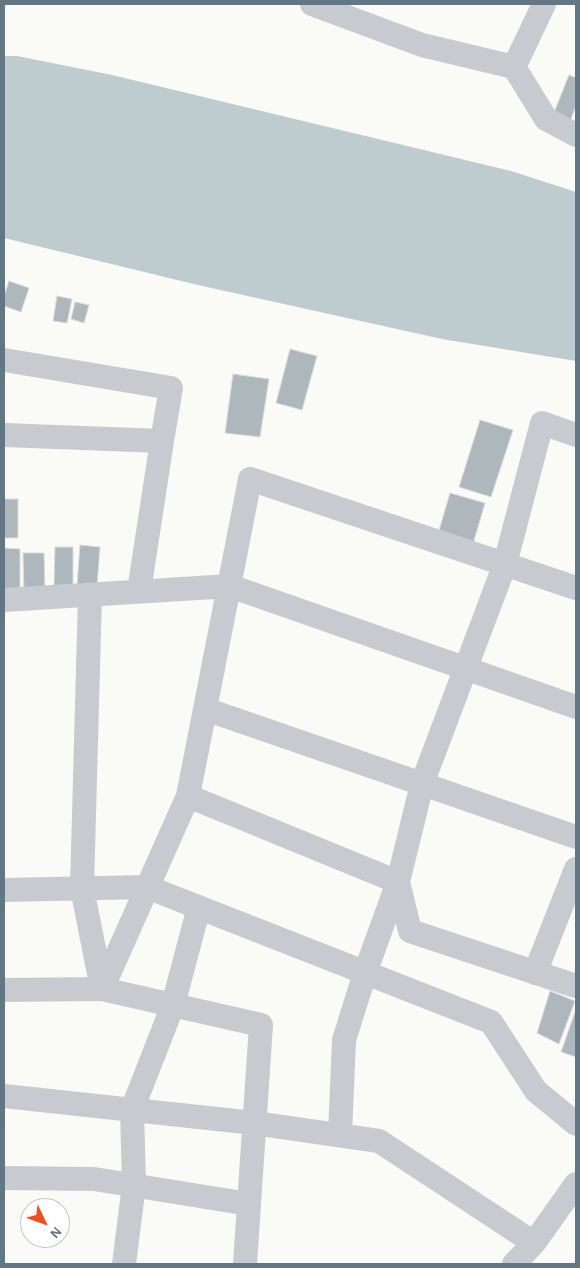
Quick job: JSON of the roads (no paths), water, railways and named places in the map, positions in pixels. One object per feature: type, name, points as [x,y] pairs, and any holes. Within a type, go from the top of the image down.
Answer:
[{"type":"street","points":[[312,4],[422,45],[514,67],[546,119],[576,136]]},
{"type":"street","points":[[514,67],[544,4]]},
{"type":"street","points":[[4,360],[171,388],[139,592]]},
{"type":"street","points":[[340,1135],[344,1040],[365,973],[398,882],[422,784],[506,564],[542,424],[576,434]]},
{"type":"street","points":[[4,435],[162,441]]},
{"type":"street","points":[[102,989],[188,796],[250,479],[576,588]]},
{"type":"street","points":[[4,600],[230,586],[576,707]]},
{"type":"street","points":[[90,594],[82,888],[102,989]]},
{"type":"street","points":[[205,709],[576,837]]},
{"type":"street","points":[[188,796],[398,882]]},
{"type":"street","points":[[535,973],[576,869]]},
{"type":"street","points":[[398,882],[410,931],[576,986]]},
{"type":"street","points":[[4,890],[147,887],[491,1022],[536,1091],[576,1124]]},
{"type":"street","points":[[124,1264],[134,1185],[132,1110],[173,1005],[199,907]]},
{"type":"street","points":[[4,990],[102,989],[261,1025],[244,1264]]},
{"type":"street","points":[[4,1096],[254,1123],[379,1141],[534,1243]]},
{"type":"street","points":[[4,1178],[94,1179],[248,1204]]},
{"type":"street","points":[[514,1264],[534,1243],[576,1184]]}]
